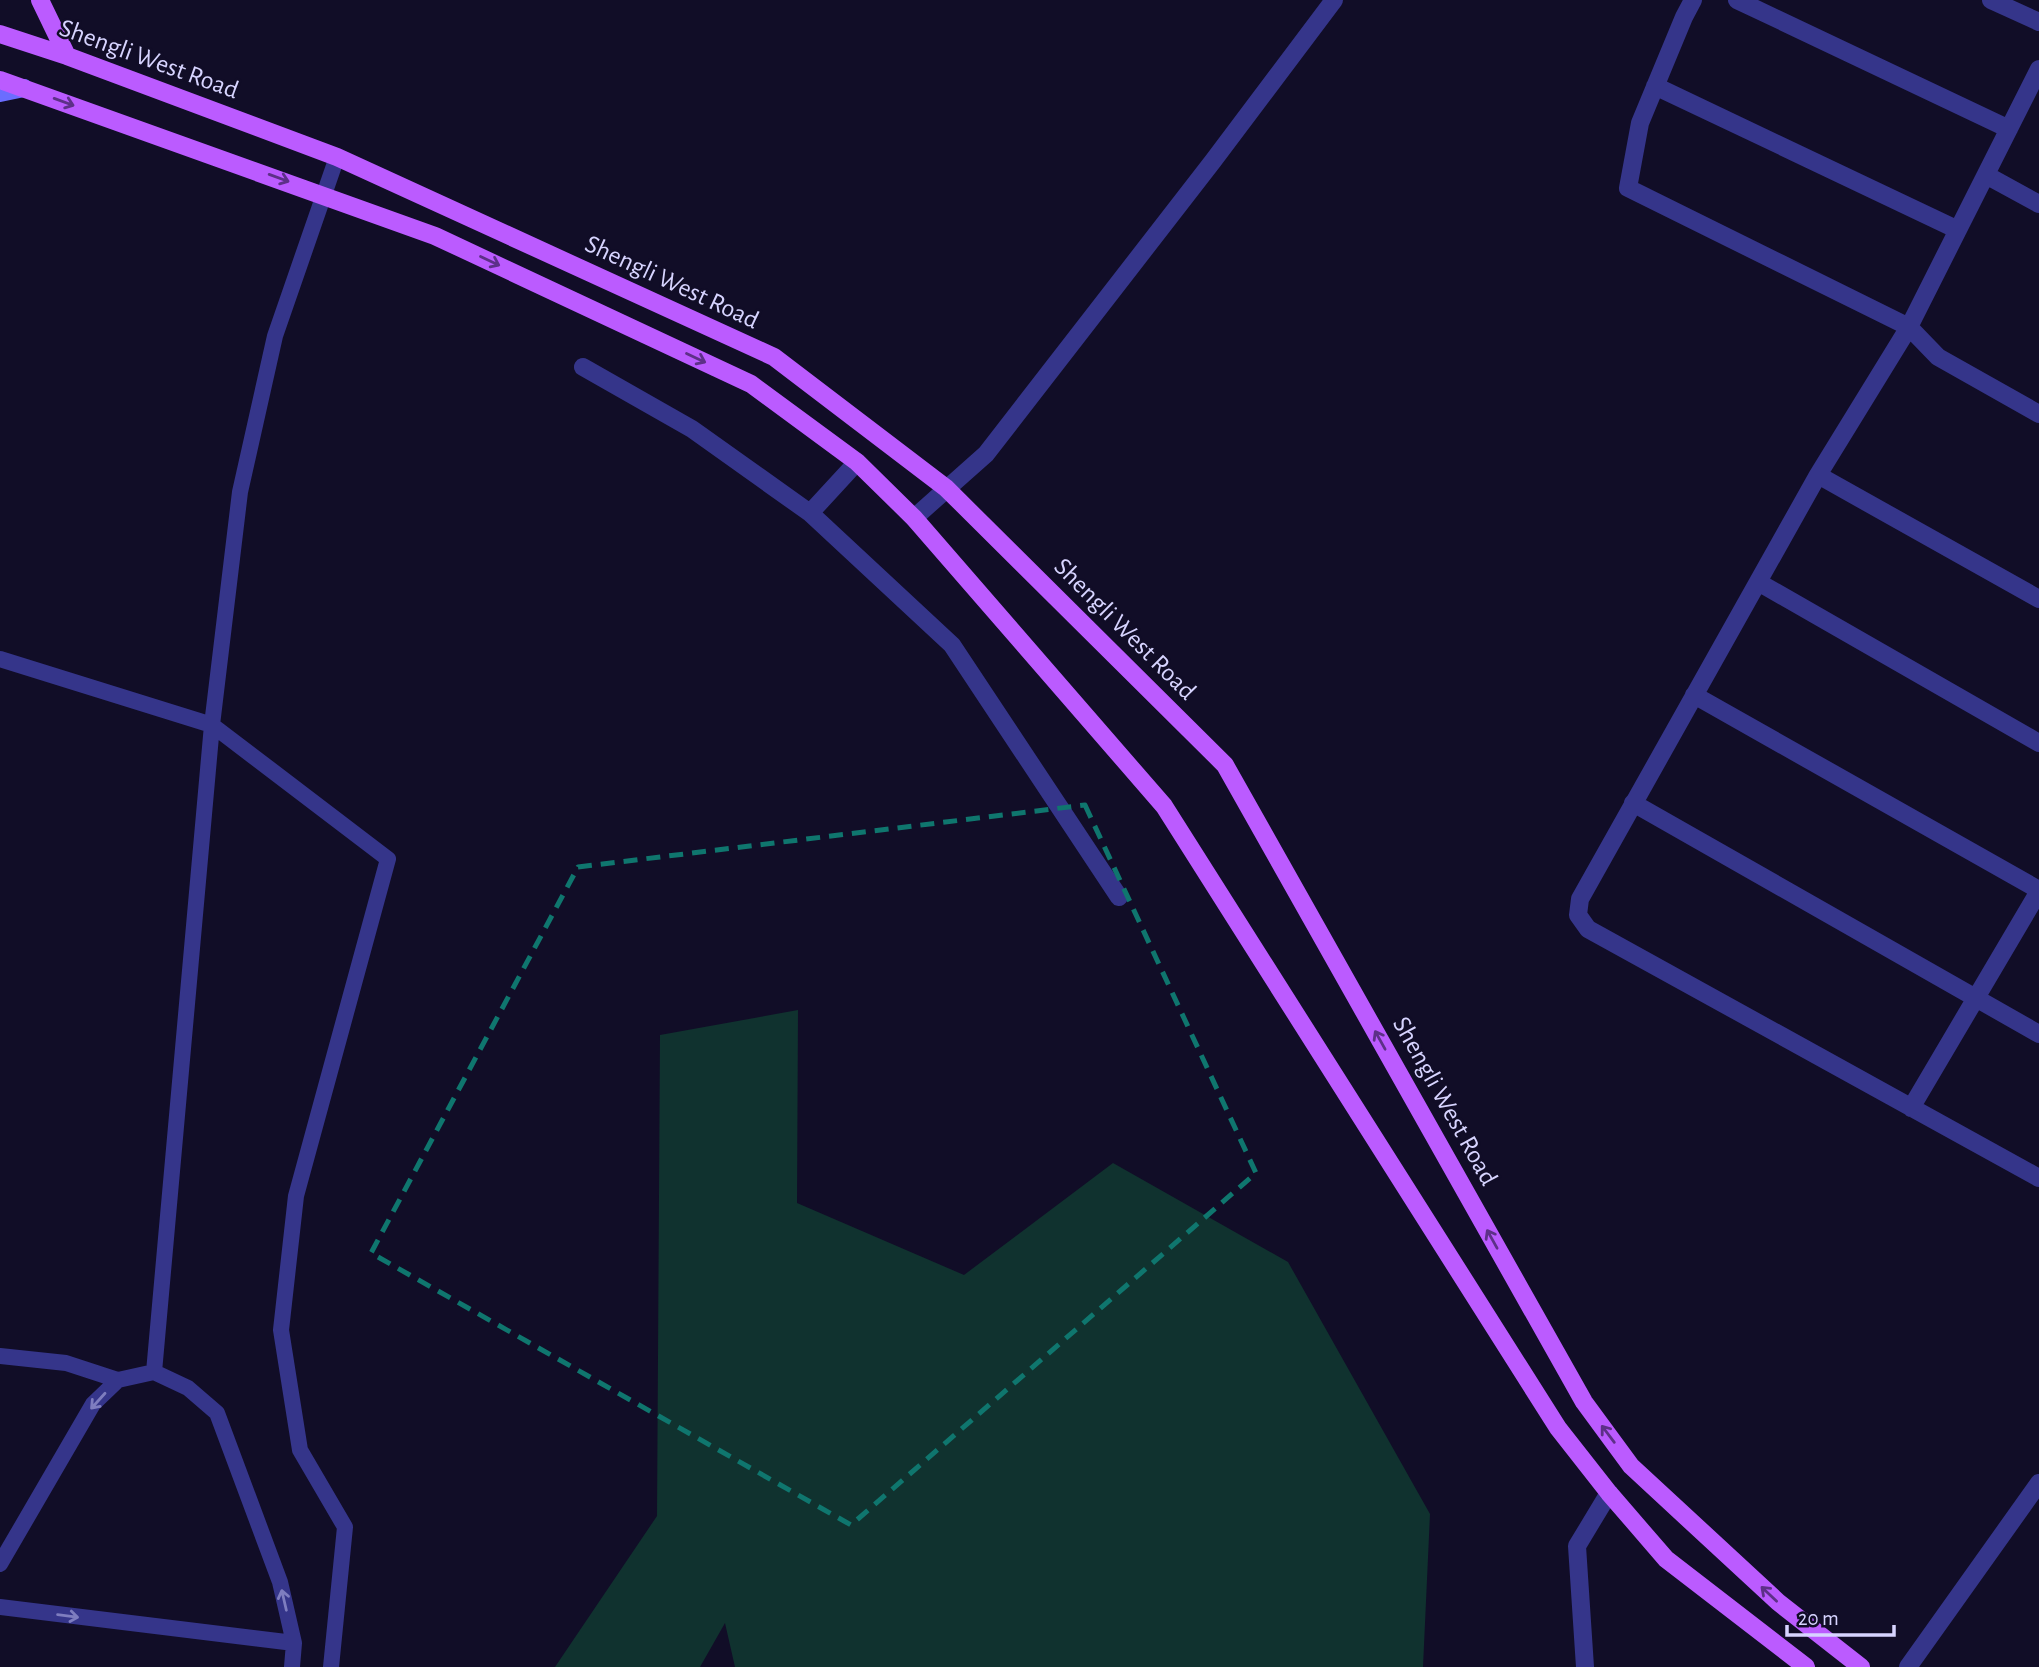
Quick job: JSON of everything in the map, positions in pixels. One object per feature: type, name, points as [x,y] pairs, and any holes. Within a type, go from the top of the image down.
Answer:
[{"type":"main road","points":[[40,0],[67,56]]},
{"type":"main road","name":"Shengli West Road","points":[[0,34],[67,56],[337,158],[774,357],[946,488],[1225,765],[1584,1402],[1631,1466],[1778,1602],[1861,1667]]},
{"type":"main road","points":[[0,80],[435,236],[751,384],[857,463],[914,518],[1164,806],[1558,1428],[1609,1493],[1666,1559],[1806,1667]]},
{"type":"main road","points":[[0,93],[24,88]]},
{"type":"street","points":[[914,518],[986,454],[1334,0]]},
{"type":"street","points":[[1693,0],[1640,123],[1628,188],[1909,327],[1938,356],[2039,414]]},
{"type":"street","points":[[1737,0],[2009,129]]},
{"type":"street","points":[[1991,0],[2039,22]]},
{"type":"street","points":[[2039,69],[1909,327],[1818,475],[1633,803],[1580,899],[1578,915],[1588,929],[2039,1178]]},
{"type":"street","points":[[1655,86],[1958,230]]},
{"type":"street","points":[[1986,175],[2039,204]]},
{"type":"street","points":[[583,367],[692,429],[810,513],[952,645],[1119,897]]},
{"type":"street","points":[[810,513],[857,463]]},
{"type":"street","points":[[1818,475],[2039,599]]},
{"type":"street","points":[[1758,582],[2039,743]]},
{"type":"street","points":[[1694,695],[2039,890],[1911,1108]]},
{"type":"street","points":[[1633,803],[2039,1034]]},
{"type":"street","points":[[1908,1667],[2039,1483]]},
{"type":"street","points":[[1585,1667],[1577,1546],[1609,1493]]},
{"type":"lane","points":[[154,1372],[212,725],[240,492],[275,336],[337,158]]},
{"type":"lane","points":[[0,659],[212,725],[388,859],[296,1196],[281,1330],[300,1450],[345,1527],[331,1667]]},
{"type":"lane","points":[[0,1356],[66,1363],[118,1380],[154,1372],[188,1388],[217,1413],[280,1582],[294,1643],[292,1667]]},
{"type":"lane","points":[[0,1564],[93,1404],[118,1380]]},
{"type":"lane","points":[[0,1608],[294,1643]]},
{"type":"highlighted area","points":[[1085,805],[1256,1173],[851,1525],[371,1253],[578,867]]},
{"type":"green space","points":[[798,1010],[797,1203],[964,1275],[1113,1163],[1288,1262],[1430,1514],[1423,1667],[735,1667],[725,1623],[700,1667],[555,1667],[657,1516],[660,1035]]}]
